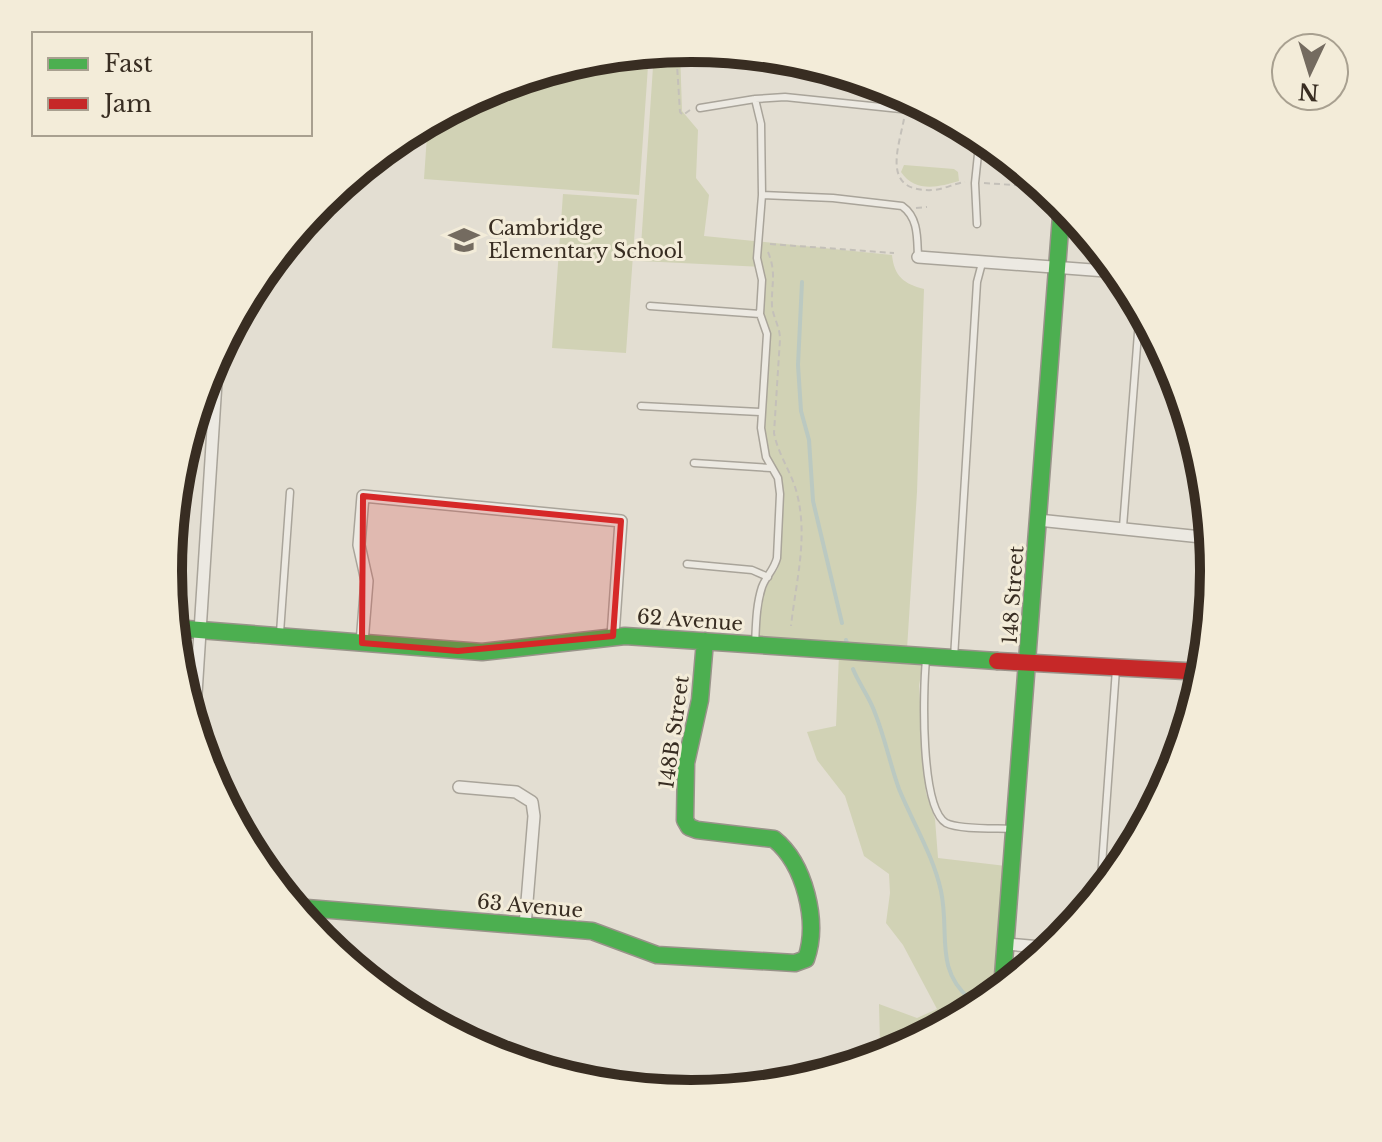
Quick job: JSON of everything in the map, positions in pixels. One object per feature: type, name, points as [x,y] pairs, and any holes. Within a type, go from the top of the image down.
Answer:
[{"type":"street","name":"148 Street","points":[[1003,973],[1061,221]]},
{"type":"street","points":[[918,257],[1102,271]]},
{"type":"street","points":[[196,688],[215,391]]},
{"type":"street","points":[[362,643],[367,581],[359,545],[363,496],[621,521],[613,636]]},
{"type":"street","points":[[1038,520],[1199,537]]},
{"type":"street","name":"62 Avenue","points":[[185,629],[482,652],[613,636],[1190,671]]},
{"type":"street","name":"148B Street","points":[[705,641],[700,700],[686,763],[685,820],[689,827],[707,832],[774,839],[784,844],[794,863],[811,921],[812,947],[806,959]]},
{"type":"street","points":[[459,787],[516,792],[532,802],[534,816],[525,926]]},
{"type":"street","name":"63 Avenue","points":[[309,908],[592,931],[657,955],[795,963],[806,959]]},
{"type":"street","points":[[1006,944],[1035,947]]},
{"type":"lane","points":[[700,108],[785,97],[905,110]]},
{"type":"lane","points":[[755,99],[761,124],[762,195],[757,258],[762,280],[760,314],[767,334],[760,412],[763,445],[778,478],[780,494],[777,558],[760,594],[755,645]]},
{"type":"lane","points":[[977,224],[975,183],[978,151]]},
{"type":"lane","points":[[762,195],[833,198],[902,206],[910,212],[914,222],[918,257]]},
{"type":"lane","points":[[954,658],[977,282],[982,262]]},
{"type":"lane","points":[[650,306],[760,314]]},
{"type":"lane","points":[[1123,527],[1138,328]]},
{"type":"lane","points":[[641,406],[760,412]]},
{"type":"lane","points":[[694,463],[771,468]]},
{"type":"lane","points":[[279,636],[290,492]]},
{"type":"lane","points":[[687,564],[752,570],[768,577]]},
{"type":"lane","points":[[927,657],[923,688],[930,793],[939,817],[950,825],[1015,829]]},
{"type":"lane","points":[[1102,872],[1116,667]]},
{"type":"path","points":[[677,62],[680,112],[683,115],[700,108]]},
{"type":"path","points":[[905,110],[895,165],[902,179],[929,190],[958,183],[975,183]]},
{"type":"path","points":[[992,184],[1024,186]]},
{"type":"path","points":[[791,626],[802,552],[802,522],[797,492],[774,433],[780,328],[772,308],[775,272],[766,248],[771,243],[894,253]]},
{"type":"highlighted area","points":[[363,496],[621,521],[613,636],[458,651],[362,643]]},
{"type":"green space","points":[[680,62],[682,111],[698,130],[696,178],[709,195],[704,236],[892,255],[901,278],[924,289],[917,492],[907,649],[923,662],[919,686],[926,793],[935,819],[938,858],[1006,866],[998,977],[945,1012],[880,1043],[879,1004],[917,1018],[937,1009],[903,945],[886,923],[889,874],[864,856],[845,796],[817,760],[807,732],[836,726],[839,654],[758,642],[763,593],[778,568],[780,557],[783,495],[780,475],[768,454],[764,428],[770,334],[764,314],[763,267],[640,261],[653,63]]},
{"type":"green space","points":[[648,64],[639,195],[424,179],[427,136],[466,114],[559,79]]},
{"type":"green space","points":[[904,165],[954,169],[958,172],[959,181],[920,186],[901,172]]},
{"type":"green space","points":[[563,194],[637,199],[626,353],[552,348]]},
{"type":"waterway","points":[[802,282],[798,365],[801,411],[809,440],[813,501],[842,623]]},
{"type":"waterway","points":[[853,669],[873,707],[899,789],[933,865],[941,891],[947,963],[959,987],[969,997]]},
{"type":"traffic: fast","points":[[1003,973],[1061,221]]},
{"type":"traffic: fast","points":[[185,629],[482,652],[625,636],[997,661]]},
{"type":"traffic: fast","points":[[309,908],[592,931],[657,955],[795,963],[806,959],[810,944],[810,911],[801,878],[785,850],[774,839],[697,830],[689,827],[685,820],[686,763],[700,700],[705,641]]},
{"type":"traffic: jam","points":[[997,661],[1190,671]]},
{"type":"place","name":"Cambridge Elementary School","points":[[464,240]]}]
